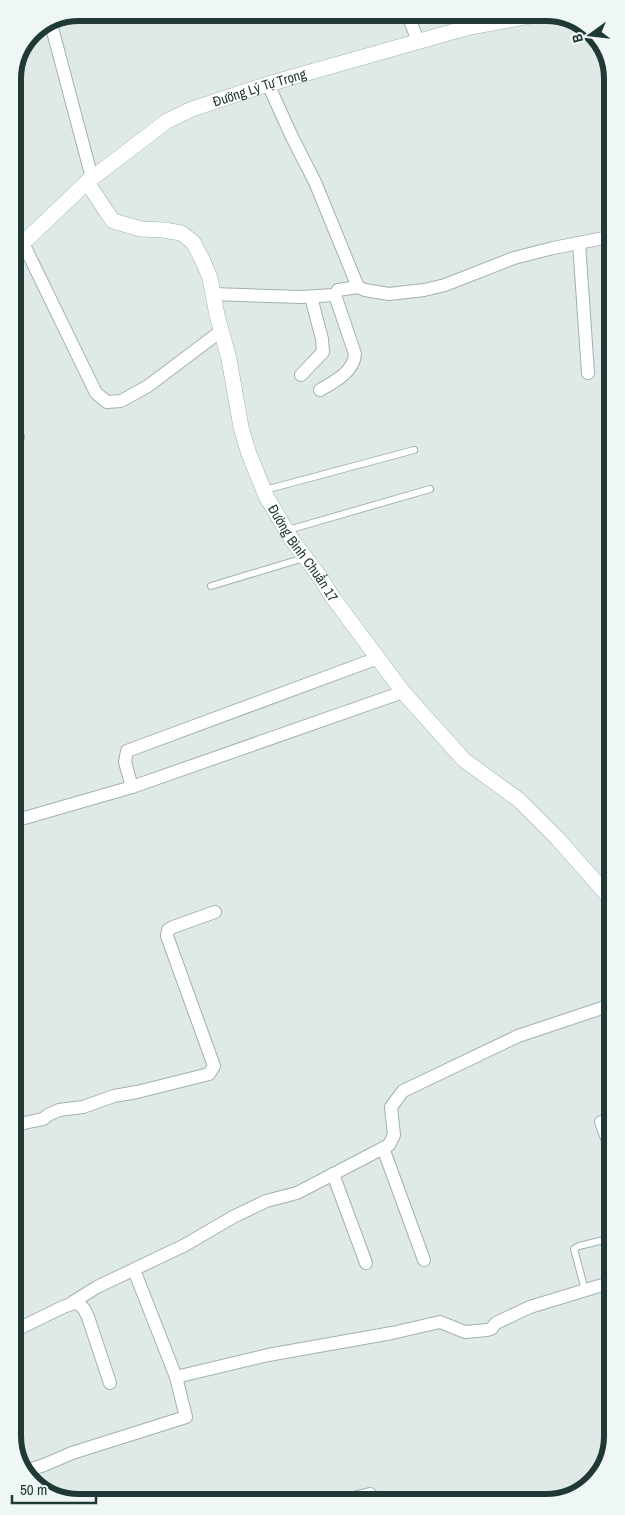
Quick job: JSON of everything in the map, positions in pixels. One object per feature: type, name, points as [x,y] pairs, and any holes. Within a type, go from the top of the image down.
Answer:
[{"type":"street","points":[[410,21],[418,41]]},
{"type":"street","name":"Đường Lý Tự Trọng","points":[[21,242],[90,180],[167,120],[192,109],[268,84],[466,28],[503,21]]},
{"type":"street","points":[[52,28],[90,180]]},
{"type":"street","points":[[268,84],[315,182],[358,287]]},
{"type":"street","name":"Đường Bình Chuẩn 17","points":[[90,180],[106,211],[113,220],[142,229],[181,233],[193,242],[210,278],[246,443],[253,467],[264,491],[287,531],[331,595],[403,692],[464,760],[519,800],[557,838],[604,891]]},
{"type":"street","points":[[213,294],[254,296],[334,295],[338,290],[358,287],[389,294],[424,290],[445,285],[514,258],[604,238]]},
{"type":"street","points":[[579,242],[588,373]]},
{"type":"street","points":[[21,251],[96,393],[108,402],[121,401],[148,386],[221,331]]},
{"type":"street","points":[[320,390],[347,372],[354,362],[355,354],[334,295]]},
{"type":"street","points":[[301,375],[323,352],[322,339],[311,296]]},
{"type":"street","points":[[132,786],[125,762],[127,751],[378,658]]},
{"type":"street","points":[[21,819],[132,786],[403,692]]},
{"type":"street","points":[[21,1124],[43,1119],[59,1110],[83,1107],[114,1096],[209,1074],[214,1066],[167,936],[168,930],[173,927],[215,912]]},
{"type":"street","points":[[21,1328],[73,1302],[97,1287],[196,1239],[266,1200],[297,1193],[388,1145],[394,1135],[391,1108],[403,1091],[518,1036],[604,1007]]},
{"type":"street","points":[[601,1122],[604,1130]]},
{"type":"street","points":[[383,1148],[424,1260]]},
{"type":"street","points":[[332,1174],[366,1263]]},
{"type":"street","points":[[32,1469],[72,1453],[186,1416],[176,1377],[134,1270]]},
{"type":"street","points":[[176,1377],[268,1355],[440,1322],[465,1332],[487,1330],[491,1329],[496,1323],[530,1306],[604,1284]]},
{"type":"street","points":[[73,1302],[79,1304],[88,1317],[110,1383]]},
{"type":"lane","points":[[264,491],[414,450]]},
{"type":"lane","points":[[287,531],[430,489]]},
{"type":"lane","points":[[211,586],[305,558]]},
{"type":"lane","points":[[585,1290],[574,1249],[604,1240]]}]
